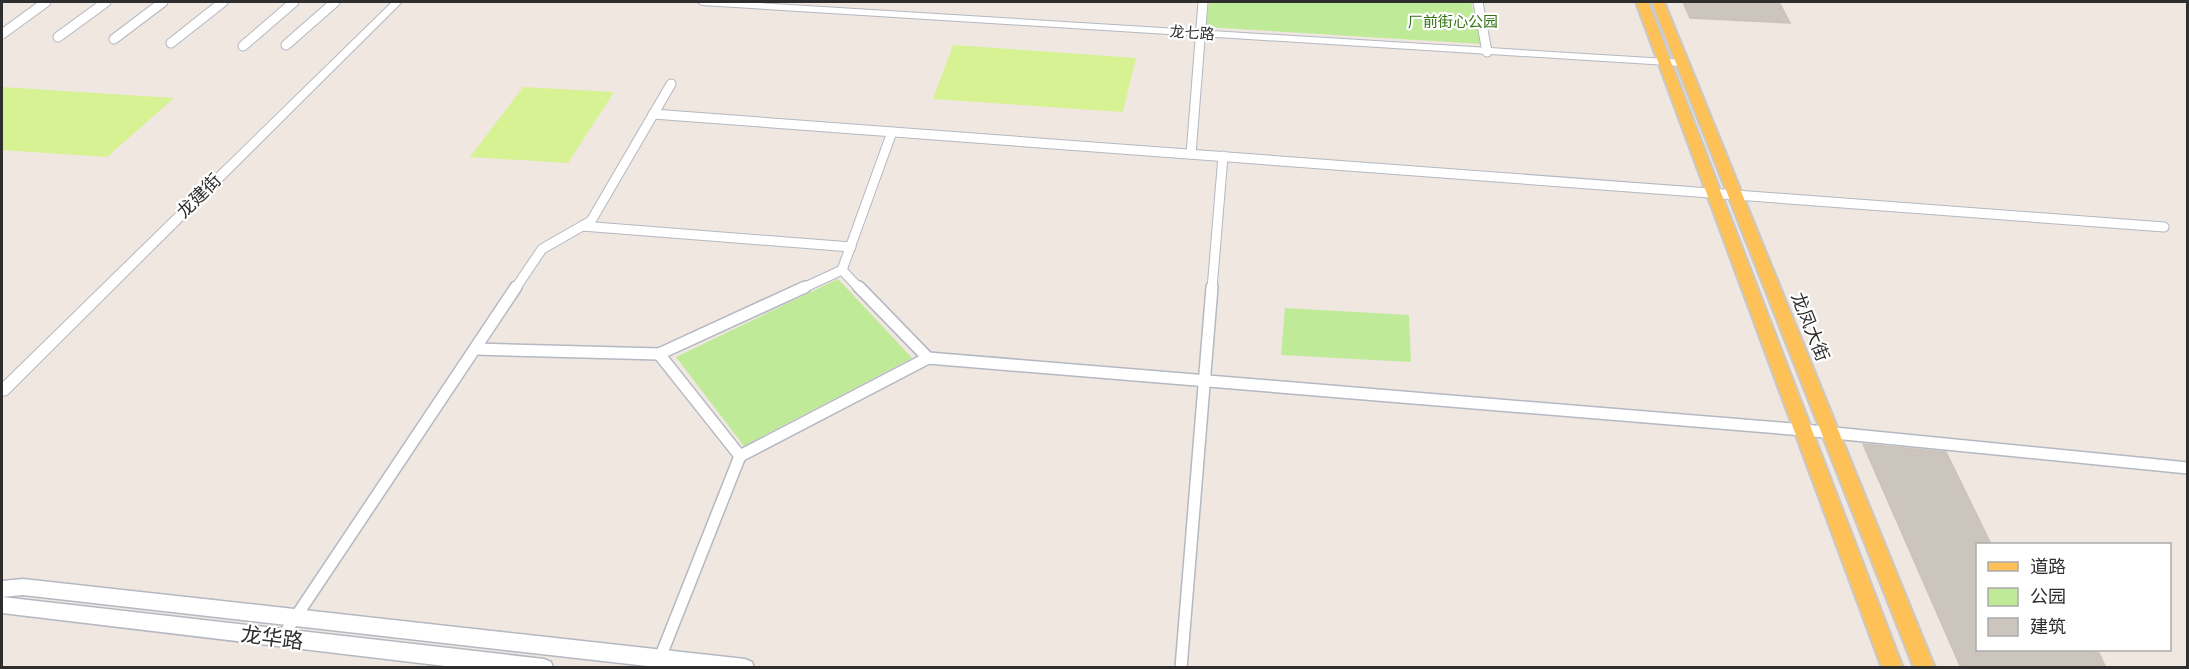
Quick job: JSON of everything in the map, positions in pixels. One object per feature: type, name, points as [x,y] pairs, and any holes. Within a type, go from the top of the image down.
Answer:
[{"type":"main road","points":[[1642,2],[1893,668]]},
{"type":"main road","name":"龙凤大街","points":[[1658,2],[1925,668]]},
{"type":"main road","points":[[2,589],[23,587],[658,663],[745,668]]},
{"type":"main road","name":"龙华路","points":[[2,605],[544,668]]},
{"type":"street","points":[[2,34],[46,2]]},
{"type":"street","points":[[58,37],[106,2]]},
{"type":"street","points":[[114,39],[163,2]]},
{"type":"street","points":[[171,43],[223,2]]},
{"type":"street","points":[[243,46],[294,2]]},
{"type":"street","points":[[286,45],[335,2]]},
{"type":"street","name":"龙建街","points":[[2,391],[397,2]]},
{"type":"street","name":"龙七路","points":[[702,2],[1683,63]]},
{"type":"street","points":[[1191,154],[1203,2]]},
{"type":"street","points":[[1478,2],[1487,51]]},
{"type":"street","points":[[281,639],[542,249],[591,220],[671,84]]},
{"type":"street","points":[[653,114],[1735,193],[2164,227]]},
{"type":"street","points":[[475,349],[659,354],[842,270],[892,132]]},
{"type":"street","points":[[1182,668],[1223,156]]},
{"type":"street","points":[[582,226],[850,247]]},
{"type":"street","points":[[842,270],[928,358]]},
{"type":"street","points":[[659,354],[740,456]]},
{"type":"street","points":[[658,663],[740,456],[928,358],[1804,430],[2187,468]]},
{"type":"green space","name":"厂前街心公园","points":[[1209,2],[1471,2],[1482,44],[1206,27]]},
{"type":"green space","points":[[953,45],[1136,58],[1123,112],[933,99]]},
{"type":"green space","points":[[2,87],[174,98],[107,157],[2,150]]},
{"type":"green space","points":[[523,87],[614,92],[568,163],[470,157]]},
{"type":"green space","points":[[838,279],[912,358],[744,446],[676,357]]},
{"type":"green space","points":[[1285,308],[1409,315],[1411,362],[1281,355]]},
{"type":"building","points":[[1683,2],[1779,2],[1790,23],[1690,18]]},
{"type":"building","points":[[1863,444],[1946,452],[1991,543],[1976,543],[1976,651],[2099,653],[2106,668],[1961,668]]}]
